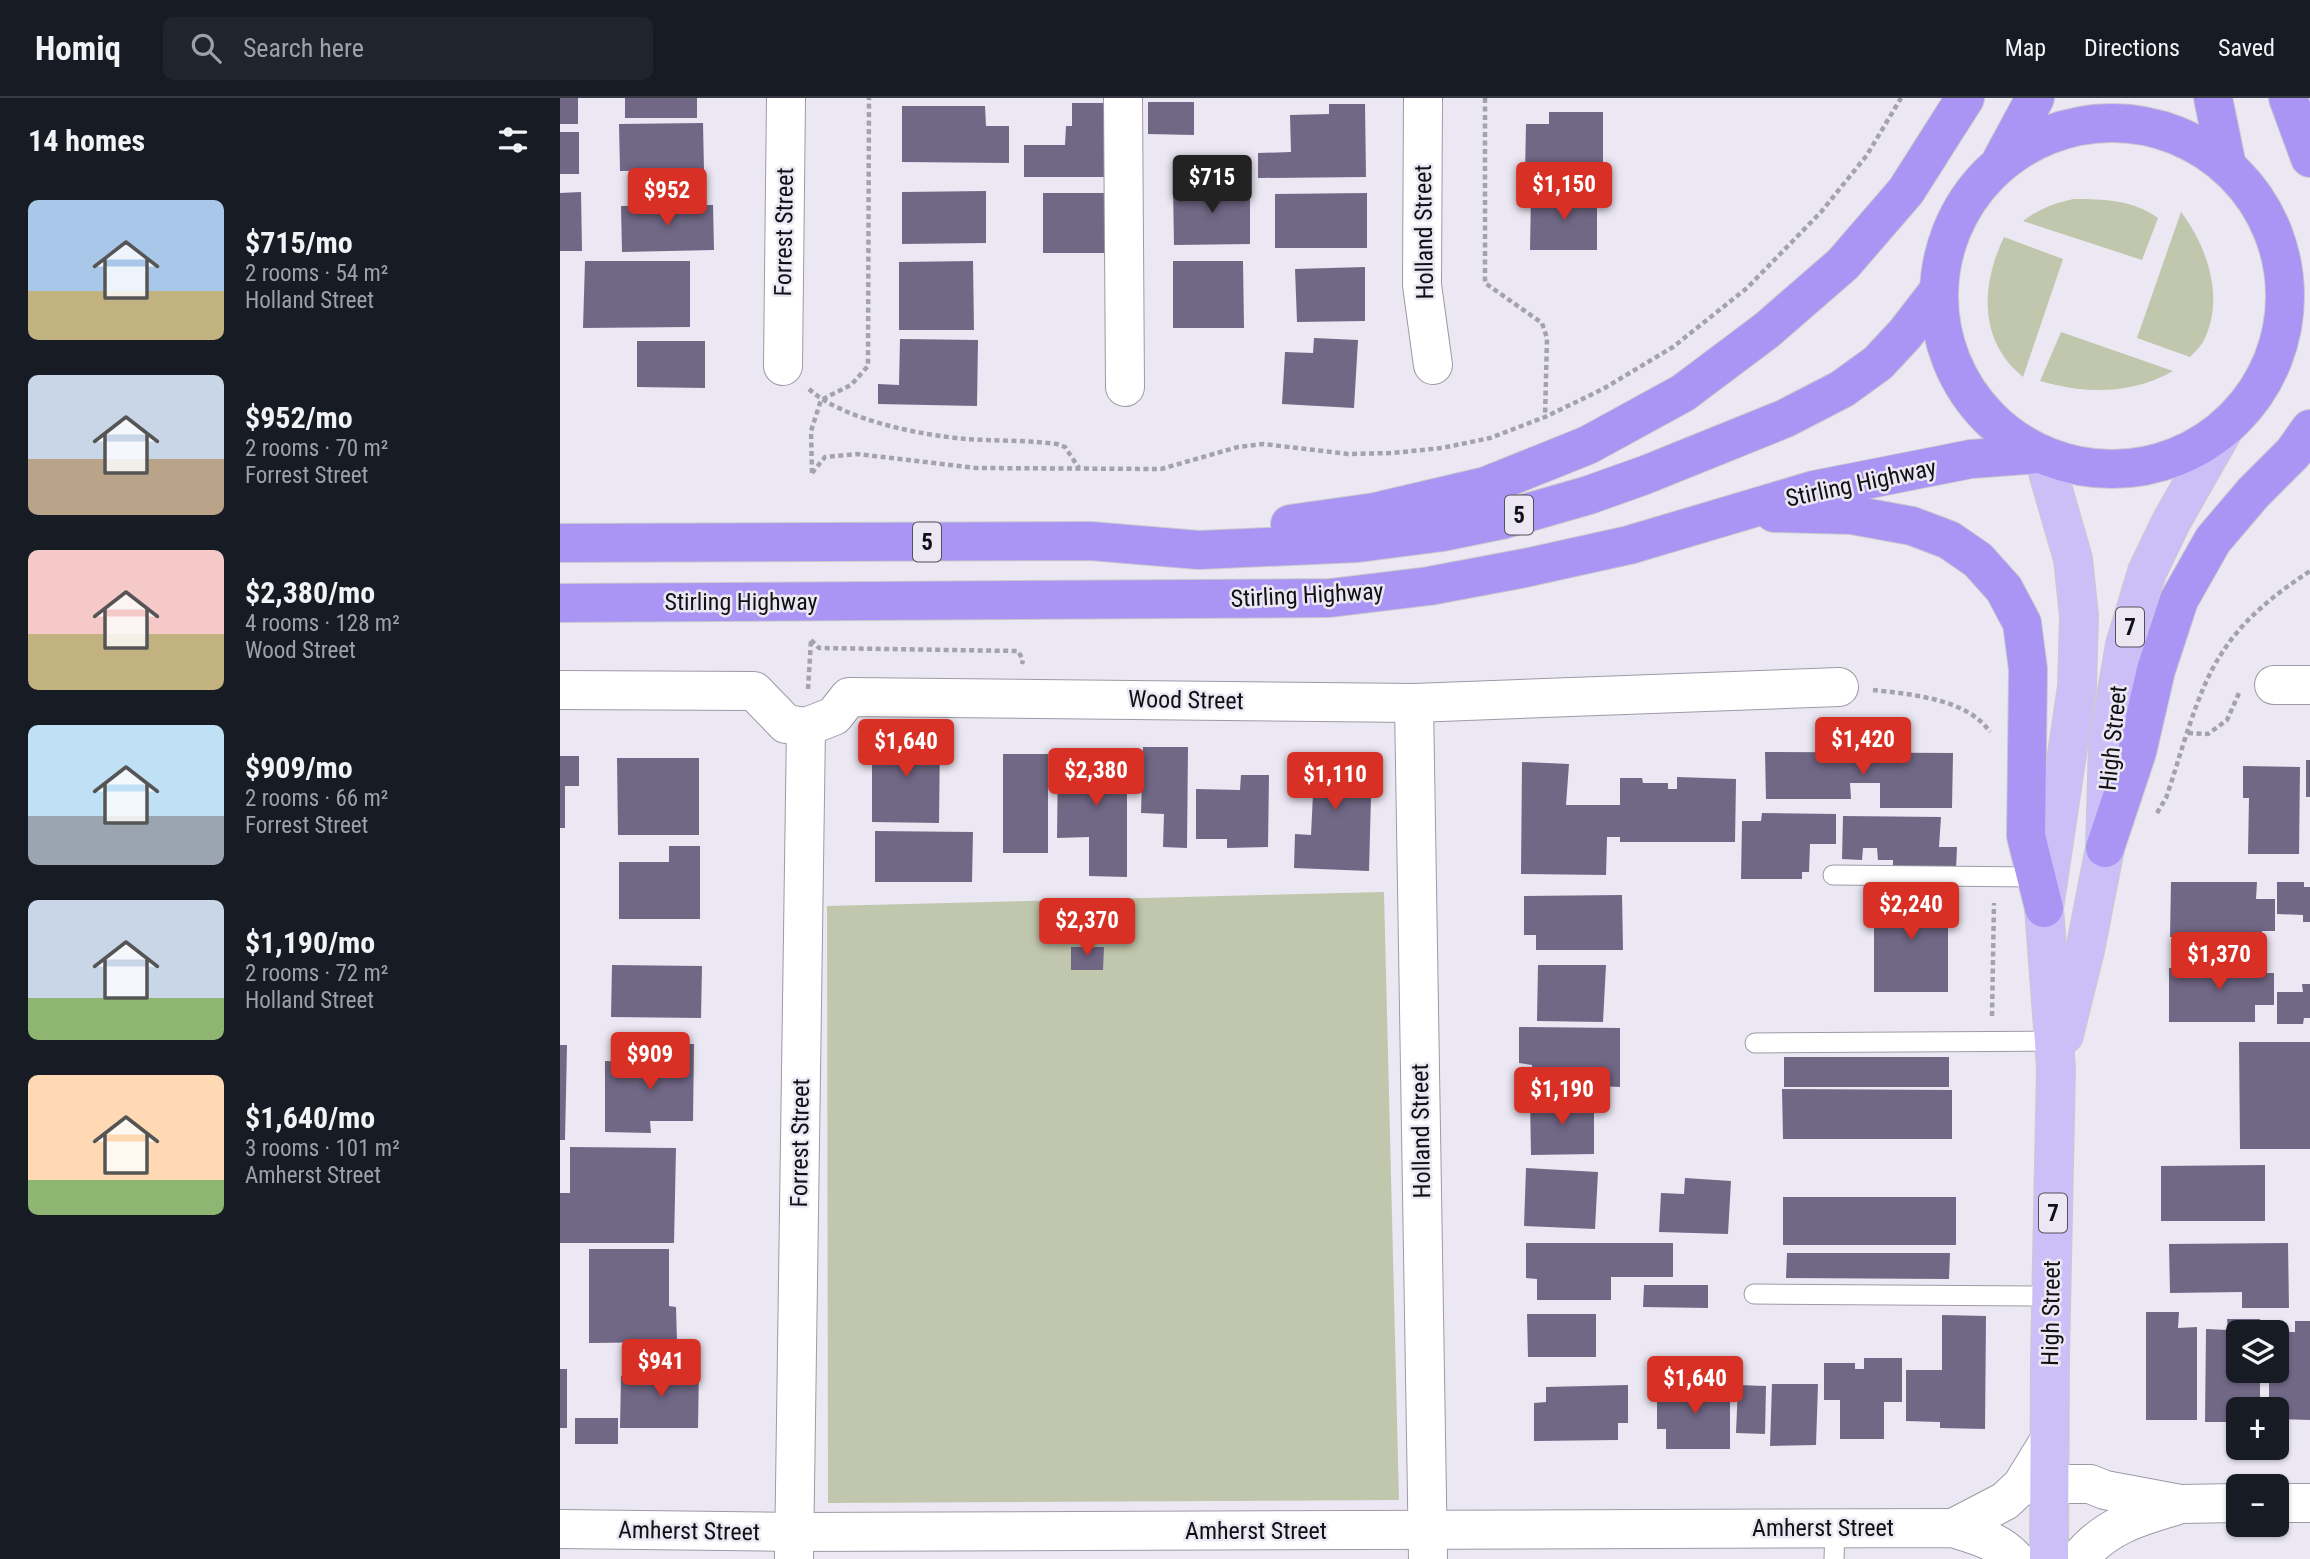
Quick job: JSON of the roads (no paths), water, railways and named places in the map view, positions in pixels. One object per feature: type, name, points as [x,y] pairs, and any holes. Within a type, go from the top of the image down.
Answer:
[{"type":"highway","points":[[1090,541],[1195,530],[1282,525],[1375,512],[1486,486],[1588,445],[1683,393],[1767,330],[1843,264],[1906,191],[1965,98]]},
{"type":"highway","points":[[2000,163],[2035,98]]},
{"type":"highway","points":[[2213,98],[2227,166]]},
{"type":"highway","points":[[2288,98],[2310,158]]},
{"type":"highway","points":[[2116,121],[2157,127],[2195,143],[2227,166],[2255,198],[2276,241],[2283,271],[2284,312],[2276,352],[2259,388],[2225,427],[2190,451],[2148,466],[2115,470],[2090,468],[2041,455],[2000,429],[1969,394],[1945,344],[1938,290],[1947,243],[1964,205],[2000,163],[2034,141],[2071,127],[2116,121]]},
{"type":"highway","name":"Stirling Highway","points":[[560,543],[1090,541],[1199,550],[1358,543],[1443,532],[1503,520],[1588,495],[1786,418],[1842,389],[1878,363],[1905,334],[1938,290]]},
{"type":"highway","name":"7","points":[[2105,848],[2137,751],[2156,670],[2179,600],[2213,540],[2253,493],[2293,453],[2310,429]]},
{"type":"highway","name":"Stirling Highway","points":[[560,603],[1330,598],[1429,586],[1629,545],[1814,490],[1971,459],[2041,455]]},
{"type":"highway","points":[[1739,512],[1852,515],[1912,526],[1949,540],[1978,560],[2004,589],[2022,623],[2026,657],[2026,836],[2040,892]]},
{"type":"main road","name":"High Street","points":[[2055,1054],[2085,950],[2105,848],[2108,743],[2125,645],[2147,572],[2171,522],[2225,427]]},
{"type":"main road","name":"High Street","points":[[2041,455],[2073,559],[2079,616],[2077,687],[2040,892],[2055,1054],[2049,1559]]},
{"type":"street","name":"Forrest Street","points":[[783,366],[786,98]]},
{"type":"street","points":[[1123,98],[1125,387]]},
{"type":"street","name":"Holland Street","points":[[1423,98],[1422,285],[1433,365]]},
{"type":"street","name":"Wood Street","points":[[807,708],[834,716],[849,697],[1414,703],[1839,687]]},
{"type":"street","points":[[560,690],[754,691],[786,724],[807,708]]},
{"type":"street","name":"Holland Street","points":[[1414,703],[1428,1545]]},
{"type":"street","name":"Forrest Street","points":[[794,1546],[807,708]]},
{"type":"street","name":"Amherst Street","points":[[560,1529],[794,1546],[1834,1544],[1953,1528],[2005,1501],[2022,1485],[2049,1441]]},
{"type":"street","points":[[2049,1483],[2090,1484],[2105,1490],[2180,1504],[2226,1503]]},
{"type":"street","points":[[2289,1503],[2310,1503]]},
{"type":"street","points":[[2079,1559],[2090,1545],[2108,1531],[2127,1521],[2180,1504]]},
{"type":"street","name":"Amherst Street","points":[[1953,1528],[1991,1541],[2008,1551],[2015,1559]]},
{"type":"lane","points":[[1833,875],[1995,877],[2040,892]]},
{"type":"lane","points":[[1755,1043],[1992,1042],[2055,1054]]},
{"type":"lane","points":[[1754,1294],[2051,1296]]}]
